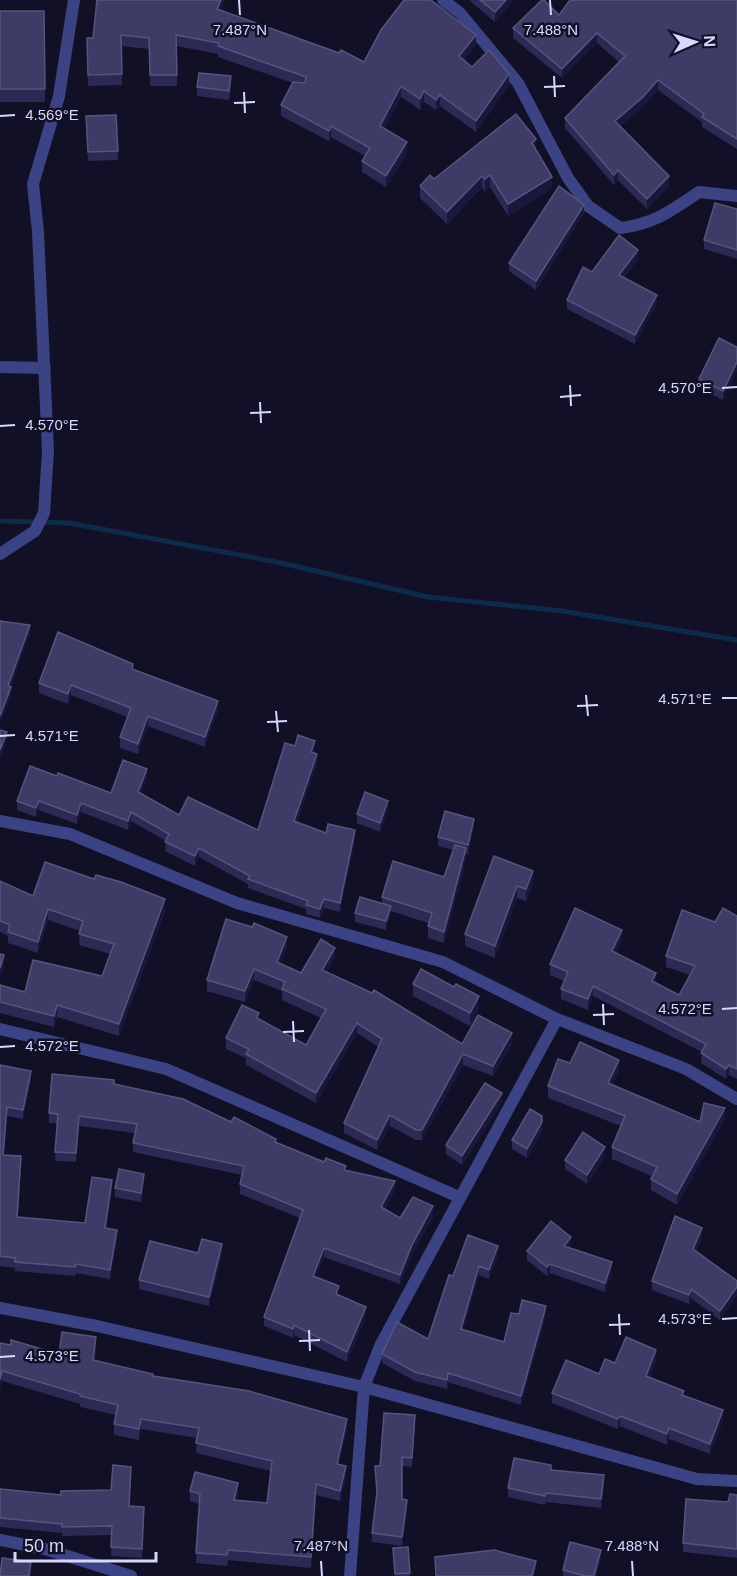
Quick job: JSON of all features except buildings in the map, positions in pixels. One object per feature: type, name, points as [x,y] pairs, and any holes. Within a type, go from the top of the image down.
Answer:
[{"type":"street","points":[[0,554],[35,531],[44,513],[48,451],[38,232],[33,184],[59,96],[74,0]]},
{"type":"street","points":[[443,0],[460,13],[518,83],[568,178],[588,206],[620,228],[642,225],[660,219],[699,192],[737,196]]},
{"type":"street","points":[[0,367],[45,368]]},
{"type":"street","points":[[0,821],[70,834],[237,903],[442,963],[557,1019],[686,1069],[737,1099]]},
{"type":"street","points":[[350,1576],[364,1387],[381,1344],[557,1019]]},
{"type":"street","points":[[0,1029],[166,1070],[459,1197]]},
{"type":"street","points":[[0,1308],[97,1326],[364,1387],[697,1479],[737,1481]]},
{"type":"street","points":[[0,1540],[45,1549],[131,1576]]},
{"type":"waterway","points":[[0,521],[69,523],[277,562],[428,597],[562,611],[737,640]]}]
